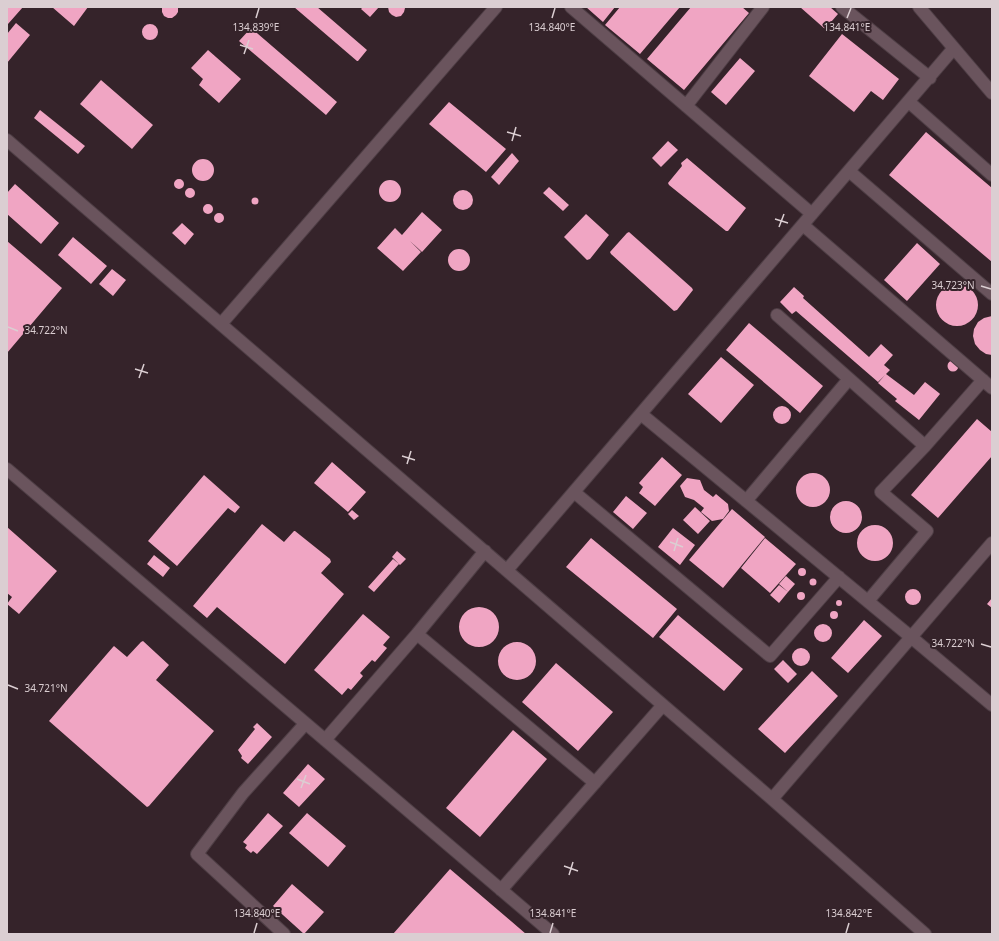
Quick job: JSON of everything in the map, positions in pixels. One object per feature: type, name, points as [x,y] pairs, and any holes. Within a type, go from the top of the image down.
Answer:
[{"type":"lane","points":[[221,324],[496,7]]},
{"type":"lane","points":[[571,7],[812,214]]},
{"type":"lane","points":[[686,106],[763,7]]},
{"type":"lane","points":[[842,7],[930,78]]},
{"type":"lane","points":[[918,7],[992,93]]},
{"type":"lane","points":[[507,570],[930,78],[954,48]]},
{"type":"lane","points":[[909,102],[992,174]]},
{"type":"lane","points":[[7,140],[772,799],[925,934]]},
{"type":"lane","points":[[849,171],[992,294]]},
{"type":"lane","points":[[803,225],[992,388]]},
{"type":"lane","points":[[777,315],[925,446]]},
{"type":"lane","points":[[746,501],[849,379]]},
{"type":"lane","points":[[868,601],[927,531],[881,492],[925,446],[983,380]]},
{"type":"lane","points":[[641,414],[992,705]]},
{"type":"lane","points":[[7,469],[553,934]]},
{"type":"lane","points":[[574,492],[770,656],[839,577]]},
{"type":"lane","points":[[772,799],[992,543]]},
{"type":"lane","points":[[325,740],[417,634],[485,552]]},
{"type":"lane","points":[[417,634],[595,783]]},
{"type":"lane","points":[[501,890],[663,705]]},
{"type":"lane","points":[[284,934],[197,854],[243,793],[305,724]]},
{"type":"building","points":[[7,7],[23,7],[8,24],[7,23]]},
{"type":"building","points":[[52,7],[88,7],[74,26]]},
{"type":"building","points":[[162,7],[178,7],[178,12],[172,18],[168,18],[164,16]]},
{"type":"building","points":[[294,7],[317,7],[367,50],[357,61]]},
{"type":"building","points":[[363,7],[379,7],[370,17],[361,9]]},
{"type":"building","points":[[388,7],[405,8],[401,16],[396,17],[389,12]]},
{"type":"building","points":[[586,7],[615,7],[603,22]]},
{"type":"building","points":[[620,7],[680,7],[640,54],[605,25]]},
{"type":"building","points":[[691,7],[742,7],[749,13],[684,90],[647,59]]},
{"type":"building","points":[[800,7],[830,7],[838,14],[825,29]]},
{"type":"building","points":[[16,23],[30,35],[7,63],[7,34]]},
{"type":"building","points":[[147,24],[153,24],[158,29],[156,38],[153,40],[147,40],[142,35],[142,29]]},
{"type":"building","points":[[251,28],[337,102],[326,115],[239,41]]},
{"type":"building","points":[[842,34],[899,79],[883,100],[871,91],[854,112],[809,76]]},
{"type":"building","points":[[208,50],[241,79],[219,103],[199,85],[203,79],[191,68]]},
{"type":"building","points":[[740,58],[755,71],[726,105],[711,92]]},
{"type":"building","points":[[101,80],[153,125],[132,149],[80,104]]},
{"type":"building","points":[[449,102],[506,149],[486,172],[429,124]]},
{"type":"building","points":[[40,110],[85,146],[78,154],[34,118]]},
{"type":"building","points":[[926,132],[992,188],[992,262],[889,175]]},
{"type":"building","points":[[668,141],[678,150],[661,167],[652,158]]},
{"type":"building","points":[[512,153],[519,161],[499,185],[491,177]]},
{"type":"building","points":[[687,158],[746,208],[728,231],[726,231],[669,185],[668,183],[682,166],[681,163]]},
{"type":"building","points":[[199,159],[207,159],[214,166],[214,174],[207,181],[199,181],[192,174],[192,166]]},
{"type":"building","points":[[179,179],[184,184],[179,189],[174,184]]},
{"type":"building","points":[[390,180],[398,183],[401,191],[398,199],[390,202],[382,199],[379,191],[382,183]]},
{"type":"building","points":[[15,184],[59,223],[41,244],[7,214],[7,193]]},
{"type":"building","points":[[549,187],[569,205],[563,211],[543,193]]},
{"type":"building","points":[[188,188],[192,188],[194,189],[194,197],[188,198],[185,195],[185,191]]},
{"type":"building","points":[[463,190],[470,193],[473,200],[470,207],[463,210],[456,207],[453,200],[456,193]]},
{"type":"building","points":[[255,197],[258,198],[258,204],[255,205],[252,204],[251,201],[252,198]]},
{"type":"building","points":[[208,204],[213,209],[208,214],[203,209]]},
{"type":"building","points":[[422,212],[442,230],[422,252],[410,241],[421,252],[403,271],[377,248],[395,228],[402,235]]},
{"type":"building","points":[[217,213],[221,213],[223,214],[223,222],[217,223],[214,220],[214,216]]},
{"type":"building","points":[[586,214],[609,235],[590,259],[587,260],[564,237]]},
{"type":"building","points":[[182,223],[194,234],[185,245],[172,233]]},
{"type":"building","points":[[629,232],[692,288],[693,290],[677,310],[674,311],[611,254],[610,252]]},
{"type":"building","points":[[73,237],[107,266],[91,284],[58,255]]},
{"type":"building","points":[[7,241],[62,288],[7,353]]},
{"type":"building","points":[[917,243],[940,264],[907,301],[884,280]]},
{"type":"building","points":[[459,249],[467,252],[470,260],[467,268],[459,271],[451,268],[448,260],[451,252]]},
{"type":"building","points":[[112,269],[126,280],[113,296],[99,284]]},
{"type":"building","points":[[957,284],[972,290],[978,305],[972,320],[957,326],[942,320],[936,305],[942,290]]},
{"type":"building","points":[[794,287],[804,296],[803,298],[869,357],[881,344],[893,355],[884,365],[890,370],[886,374],[914,395],[925,382],[940,394],[919,420],[895,401],[897,399],[878,383],[885,375],[878,382],[796,311],[792,314],[780,302]]},
{"type":"building","points":[[992,316],[992,355],[986,354],[980,350],[975,344],[973,336],[974,329],[978,322],[984,318]]},
{"type":"building","points":[[749,323],[823,386],[800,413],[726,350]]},
{"type":"building","points":[[721,357],[754,385],[721,423],[688,394]]},
{"type":"building","points":[[951,361],[955,361],[957,362],[957,370],[951,371],[948,368],[948,364]]},
{"type":"building","points":[[782,406],[788,409],[791,415],[788,421],[782,424],[776,421],[773,415],[776,409]]},
{"type":"building","points":[[977,419],[992,432],[992,456],[938,518],[911,495]]},
{"type":"building","points":[[662,457],[682,475],[655,506],[639,493],[643,487],[639,483]]},
{"type":"building","points":[[332,462],[366,492],[348,512],[314,483]]},
{"type":"building","points":[[810,473],[816,473],[825,478],[829,484],[829,496],[825,502],[816,507],[810,507],[801,502],[796,493],[796,487],[801,478]]},
{"type":"building","points":[[204,475],[240,507],[235,513],[228,508],[177,566],[148,541]]},
{"type":"building","points":[[687,478],[700,480],[704,490],[713,497],[716,494],[728,504],[729,511],[723,519],[712,521],[701,512],[704,508],[694,500],[685,497],[680,486]]},
{"type":"building","points":[[626,496],[647,513],[633,529],[613,512]]},
{"type":"building","points":[[843,501],[849,501],[859,508],[862,517],[861,523],[855,530],[849,533],[843,533],[833,526],[830,520],[830,514],[837,504]]},
{"type":"building","points":[[695,507],[710,521],[698,534],[683,520]]},
{"type":"building","points":[[732,509],[765,537],[723,588],[689,560]]},
{"type":"building","points":[[352,510],[359,516],[354,520],[348,514]]},
{"type":"building","points":[[262,524],[284,542],[295,531],[330,559],[331,562],[321,573],[344,594],[285,664],[217,607],[207,618],[193,606]]},
{"type":"building","points":[[875,525],[885,528],[890,533],[893,543],[890,553],[885,558],[875,561],[865,558],[860,553],[857,543],[860,533],[865,528]]},
{"type":"building","points":[[7,527],[57,571],[19,614],[7,604],[12,597],[7,593]]},
{"type":"building","points":[[673,528],[695,545],[680,565],[658,547]]},
{"type":"building","points":[[591,538],[677,609],[653,638],[566,567]]},
{"type":"building","points":[[765,538],[796,564],[770,593],[741,568]]},
{"type":"building","points":[[397,551],[406,559],[400,565],[392,557]]},
{"type":"building","points":[[154,555],[170,568],[163,577],[147,564]]},
{"type":"building","points":[[393,559],[399,564],[374,592],[368,587]]},
{"type":"building","points":[[802,568],[805,569],[805,575],[802,576],[799,575],[798,572],[799,569]]},
{"type":"building","points":[[786,576],[795,584],[788,592],[779,584]]},
{"type":"building","points":[[813,579],[816,582],[813,585],[810,582]]},
{"type":"building","points":[[779,585],[788,592],[779,603],[770,595]]},
{"type":"building","points":[[910,589],[916,589],[921,594],[919,603],[916,605],[910,605],[905,600],[905,594]]},
{"type":"building","points":[[801,592],[804,593],[804,599],[801,600],[798,599],[797,596],[798,593]]},
{"type":"building","points":[[992,598],[992,608],[987,604]]},
{"type":"building","points":[[839,600],[842,603],[839,606],[836,603]]},
{"type":"building","points":[[483,607],[490,610],[496,616],[499,627],[498,635],[490,644],[483,647],[475,647],[468,644],[460,635],[459,623],[462,616],[471,608]]},
{"type":"building","points":[[834,611],[837,612],[837,618],[834,619],[831,618],[830,615],[831,612]]},
{"type":"building","points":[[363,614],[390,637],[383,645],[387,648],[375,662],[372,660],[360,673],[363,676],[351,690],[348,688],[342,695],[314,670]]},
{"type":"building","points":[[678,615],[743,669],[724,691],[659,637]]},
{"type":"building","points":[[864,620],[882,636],[848,673],[831,658]]},
{"type":"building","points":[[823,624],[829,627],[832,633],[829,639],[823,642],[817,639],[814,633],[817,627]]},
{"type":"building","points":[[143,641],[169,665],[156,680],[214,731],[147,807],[49,721],[114,646],[127,657]]},
{"type":"building","points":[[513,642],[521,642],[531,647],[535,654],[535,668],[531,675],[521,680],[513,680],[503,675],[501,672],[498,665],[498,657],[503,647],[506,645]]},
{"type":"building","points":[[797,648],[805,648],[810,653],[808,664],[805,666],[797,666],[792,661],[792,653]]},
{"type":"building","points":[[783,660],[797,674],[788,683],[774,669]]},
{"type":"building","points":[[556,663],[613,712],[578,751],[522,702]]},
{"type":"building","points":[[812,671],[838,696],[785,753],[758,729]]},
{"type":"building","points":[[257,723],[272,737],[248,764],[241,758],[242,756],[238,750],[255,729],[253,727]]},
{"type":"building","points":[[513,730],[547,759],[480,837],[446,808]]},
{"type":"building","points":[[308,764],[325,779],[299,807],[283,793]]},
{"type":"building","points":[[268,813],[283,826],[257,854],[253,851],[251,853],[245,848],[247,845],[243,842]]},
{"type":"building","points":[[307,813],[346,846],[328,867],[289,833]]},
{"type":"building","points":[[450,869],[526,934],[393,934]]},
{"type":"building","points":[[292,884],[324,912],[304,934],[273,906]]}]
